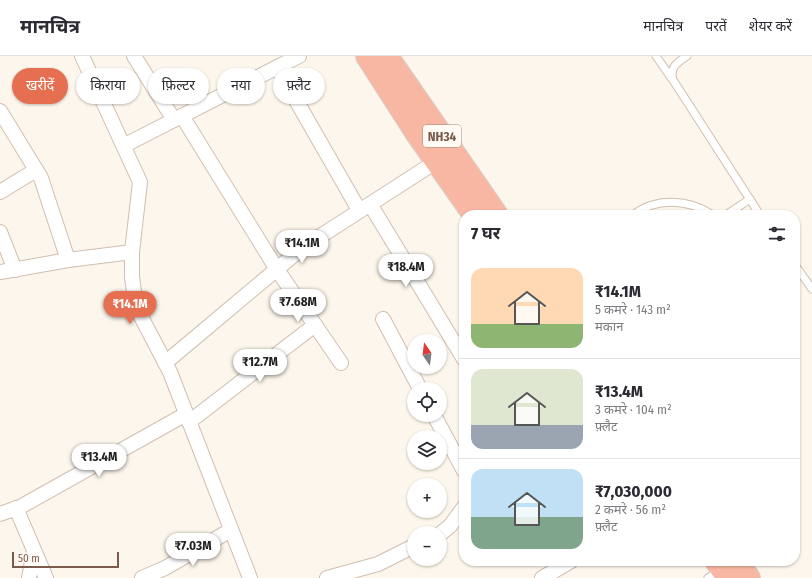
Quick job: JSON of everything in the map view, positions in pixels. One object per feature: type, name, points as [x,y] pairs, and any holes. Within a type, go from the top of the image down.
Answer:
[{"type":"highway","name":"NH34","points":[[367,56],[471,210]]},
{"type":"highway","name":"NH34","points":[[387,56],[494,210]]},
{"type":"highway","points":[[722,569],[749,578]]},
{"type":"street","points":[[82,56],[125,145],[140,182],[132,252],[133,292],[136,307],[165,362],[250,578]]},
{"type":"street","points":[[134,56],[178,118],[276,268],[341,363]]},
{"type":"street","points":[[125,145],[299,56]]},
{"type":"street","points":[[277,67],[364,207],[459,351]]},
{"type":"street","points":[[0,111],[36,170],[48,195],[68,260]]},
{"type":"street","points":[[165,362],[276,268],[316,238],[437,161]]},
{"type":"street","points":[[0,192],[36,170]]},
{"type":"street","points":[[0,232],[15,270]]},
{"type":"street","points":[[0,272],[68,260],[132,252]]},
{"type":"street","points":[[383,319],[416,382]]},
{"type":"street","points":[[0,514],[16,508],[188,418],[315,324]]},
{"type":"street","points":[[438,422],[459,462]]},
{"type":"street","points":[[16,508],[46,578]]},
{"type":"street","points":[[447,528],[459,514]]},
{"type":"street","points":[[142,578],[164,568],[231,530]]},
{"type":"street","points":[[327,578],[373,566],[407,549]]},
{"type":"street","points":[[29,578],[34,551]]},
{"type":"street","points":[[542,578],[562,566]]},
{"type":"lane","points":[[656,56],[757,210]]},
{"type":"lane","points":[[673,80],[671,74],[672,68],[676,63],[687,56]]},
{"type":"lane","points":[[734,210],[750,199]]},
{"type":"lane","points":[[640,210],[657,203],[674,201],[691,204],[703,210]]},
{"type":"lane","points":[[800,272],[812,289]]}]
